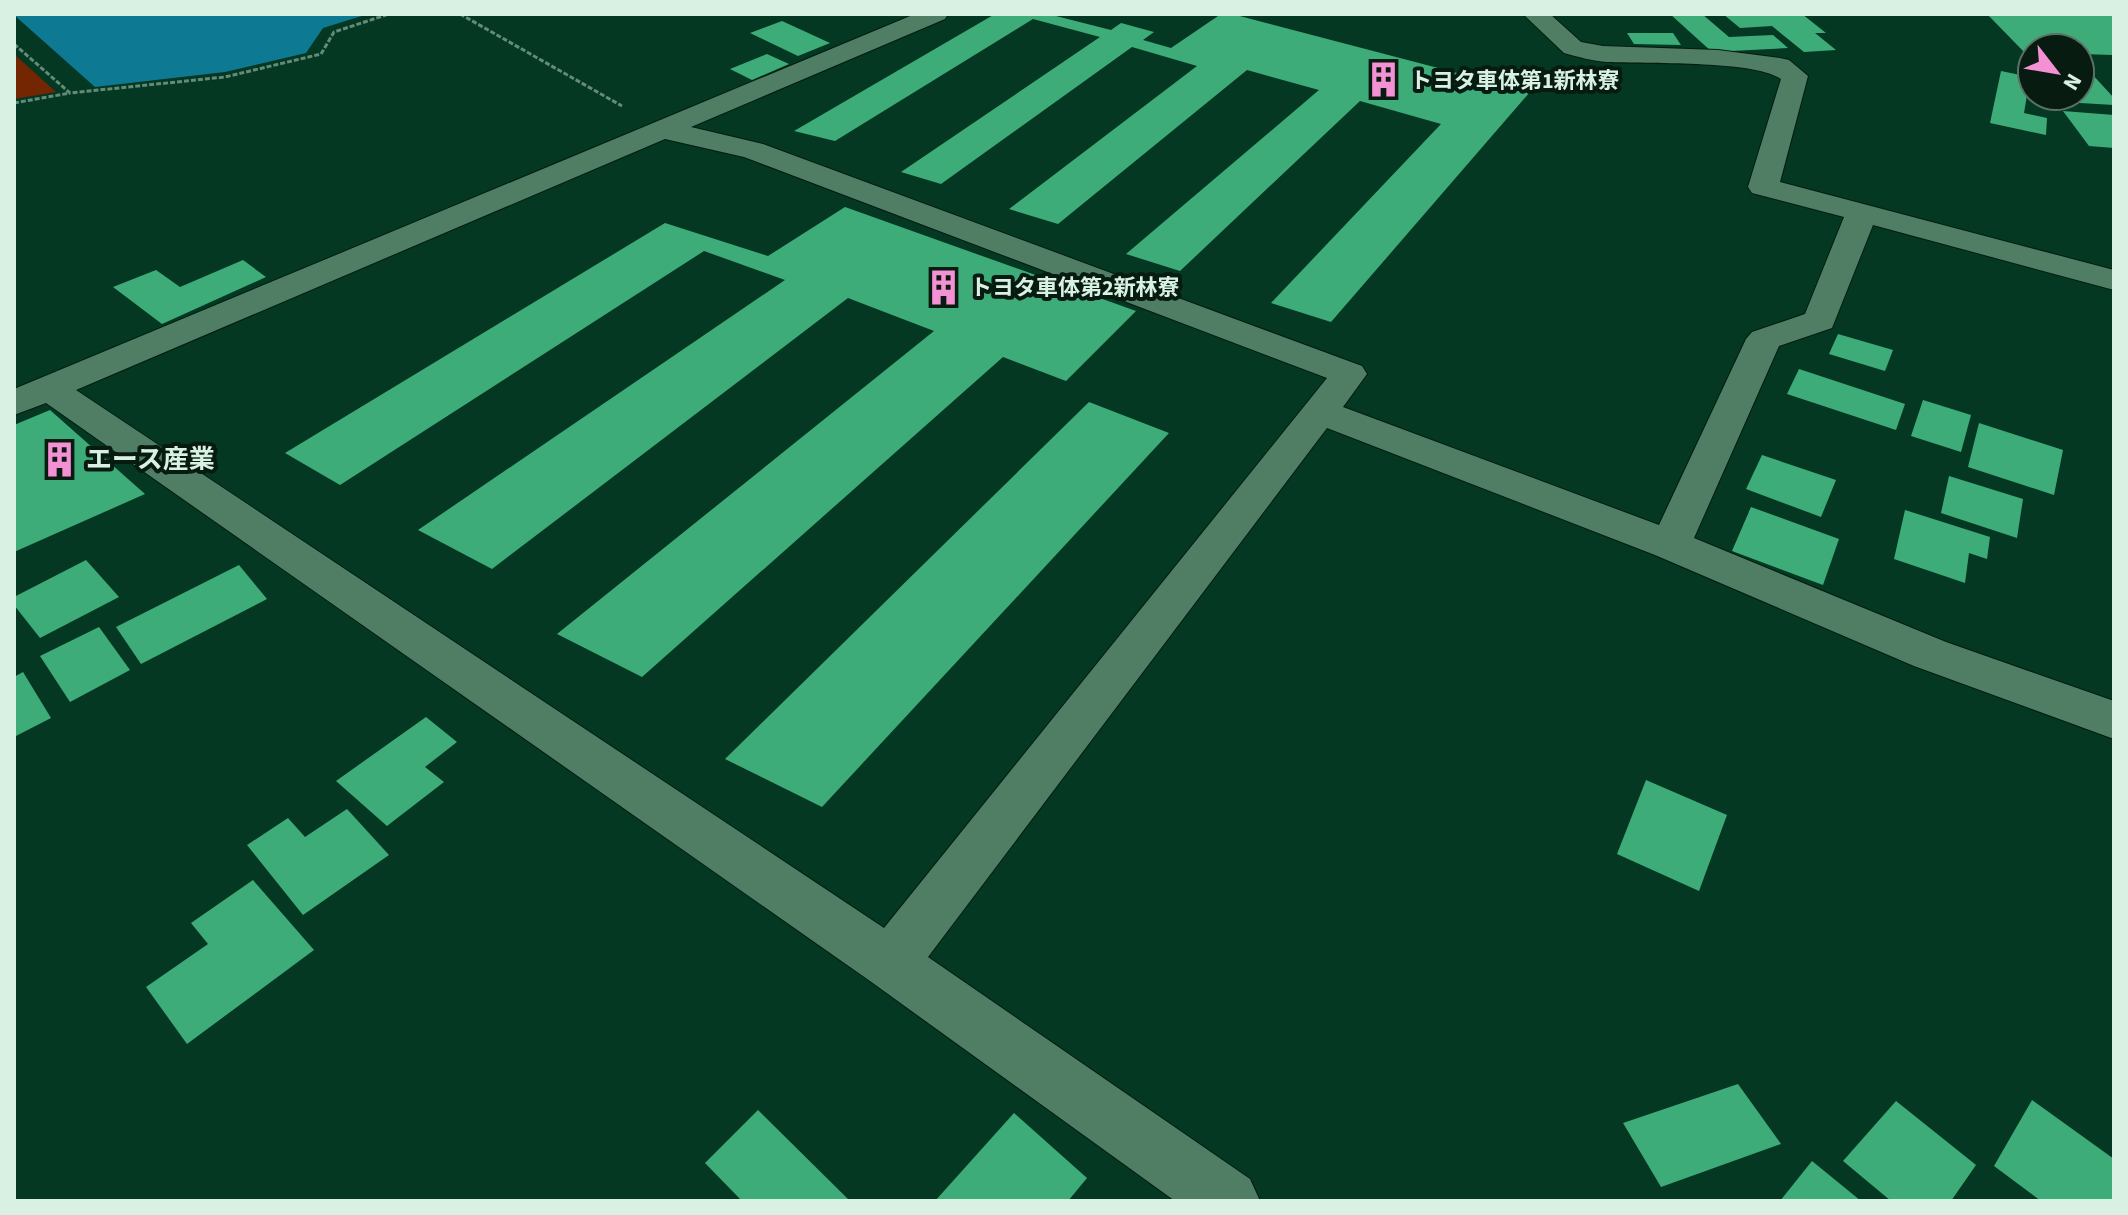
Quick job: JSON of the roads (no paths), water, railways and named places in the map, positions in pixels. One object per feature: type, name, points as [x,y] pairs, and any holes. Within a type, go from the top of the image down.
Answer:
[{"type":"street","points":[[31,395],[936,14]]},
{"type":"street","points":[[1535,14],[1573,48],[1603,54],[1718,58],[1780,66],[1795,76],[1763,187],[2114,280]]},
{"type":"street","points":[[665,130],[753,150],[1349,374],[890,963]]},
{"type":"street","points":[[1670,545],[1764,339],[1820,321],[1862,212]]},
{"type":"street","points":[[31,395],[890,963],[1228,1201]]},
{"type":"street","points":[[1318,411],[1670,545],[1930,654],[2114,720]]},
{"type":"water","points":[[368,14],[323,28],[306,53],[225,72],[95,87],[14,15]]},
{"type":"place","name":"トヨタ車体第1新林寮","points":[[1384,80]]},
{"type":"place","name":"トヨタ車体第2新林寮","points":[[944,287]]},
{"type":"place","name":"エース産業","points":[[60,459]]}]
